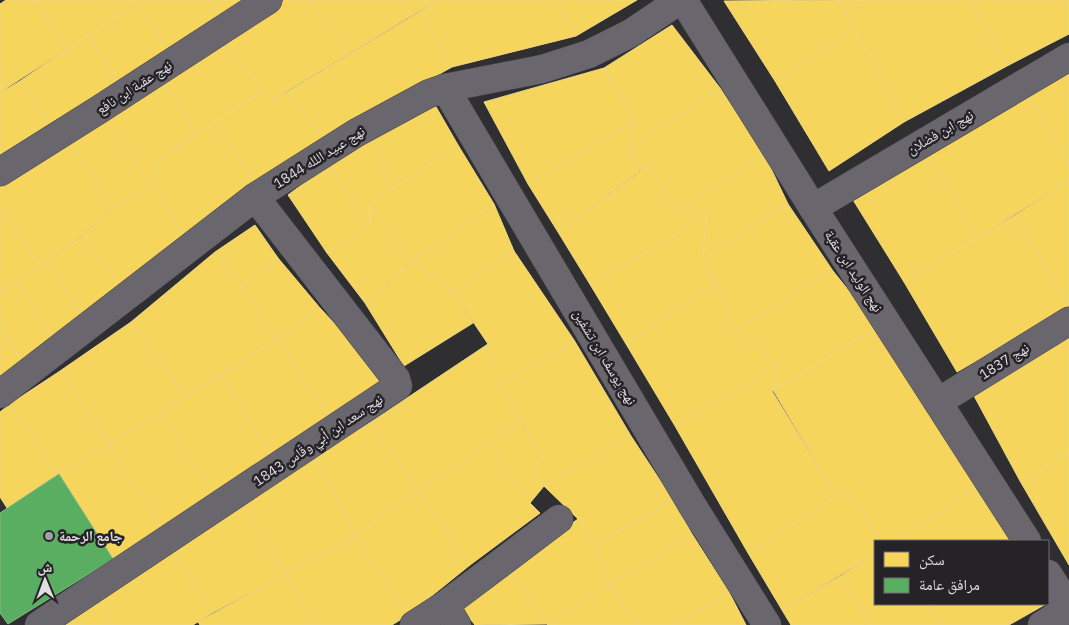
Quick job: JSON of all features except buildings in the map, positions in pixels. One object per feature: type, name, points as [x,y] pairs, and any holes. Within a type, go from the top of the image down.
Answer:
[{"type":"street","name":"نهج عقبة ابن نافع","points":[[0,172],[268,0]]},
{"type":"street","name":"نهج عبيد اللله 1844","points":[[0,394],[255,196],[379,120],[428,94],[445,88],[542,69],[589,54],[631,33],[682,0]]},
{"type":"street","name":"نهج الوليد ابن عقبة","points":[[682,0],[812,208],[1026,540]]},
{"type":"street","name":"نهج ابن فضلان","points":[[812,208],[1069,57]]},
{"type":"street","name":"نهج يوسف ابن تشفين","points":[[445,88],[692,505],[767,625]]},
{"type":"street","name":"نهج سعد ابن أبي وقّاس 1843","points":[[38,625],[397,388],[396,379],[255,196]]},
{"type":"street","name":"نهج 1837","points":[[938,402],[1069,321]]},
{"type":"street","points":[[414,625],[451,615],[559,519]]},
{"type":"street","points":[[1042,625],[1069,608],[1049,576]]},
{"type":"place","name":"جامع الرحمة","points":[[49,536]]}]
